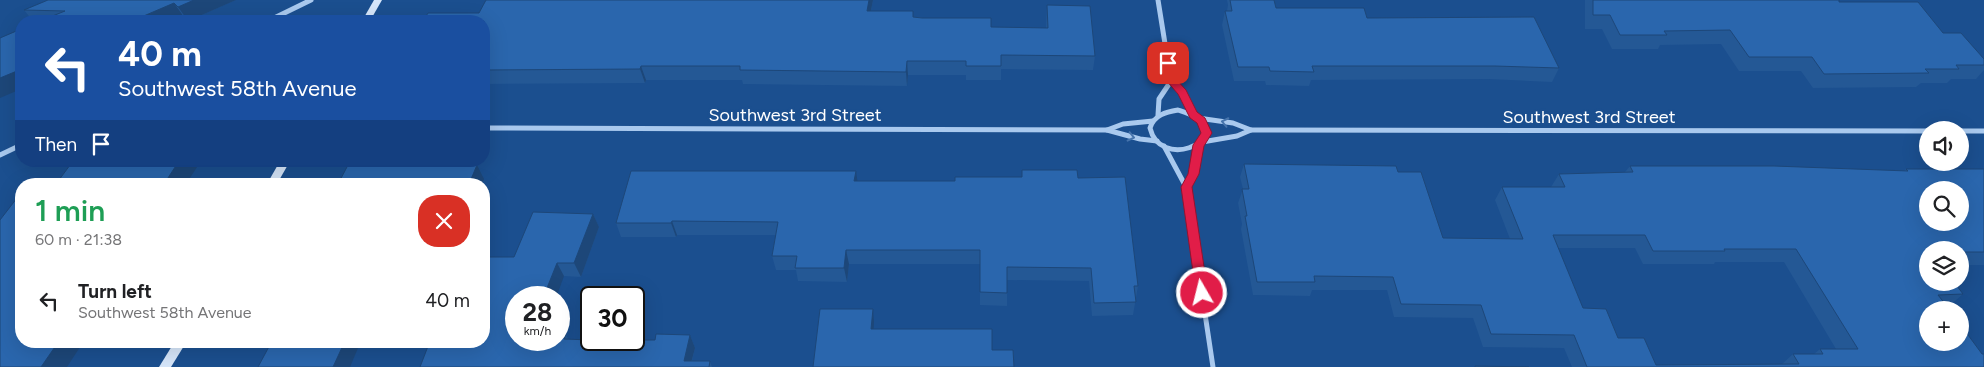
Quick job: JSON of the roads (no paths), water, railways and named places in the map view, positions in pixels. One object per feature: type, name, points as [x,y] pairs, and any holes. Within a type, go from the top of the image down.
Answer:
[{"type":"main road","points":[[369,15],[378,0]]},
{"type":"main road","points":[[276,178],[282,167]]},
{"type":"main road","points":[[165,367],[177,348]]},
{"type":"street","points":[[280,15],[311,0]]},
{"type":"street","points":[[1158,0],[1171,80],[1186,98],[1205,127],[1206,133],[1200,144],[1193,174],[1186,187]]},
{"type":"street","points":[[1157,141],[1150,131],[1153,120],[1158,115],[1159,99],[1171,80]]},
{"type":"street","name":"Southwest 3rd Street","points":[[1158,115],[1178,110],[1196,116],[1233,123],[1251,130],[1919,131]]},
{"type":"street","name":"Southwest 3rd Street","points":[[1107,130],[1123,124],[1153,120]]},
{"type":"street","name":"Southwest 3rd Street","points":[[490,128],[1107,130],[1140,139],[1157,141],[1164,146],[1178,150],[1186,150],[1200,144],[1237,136],[1251,130]]},
{"type":"street","points":[[1969,131],[1984,131]]},
{"type":"street","points":[[1164,146],[1186,187],[1213,367]]},
{"type":"street","points":[[0,154],[15,148]]}]
